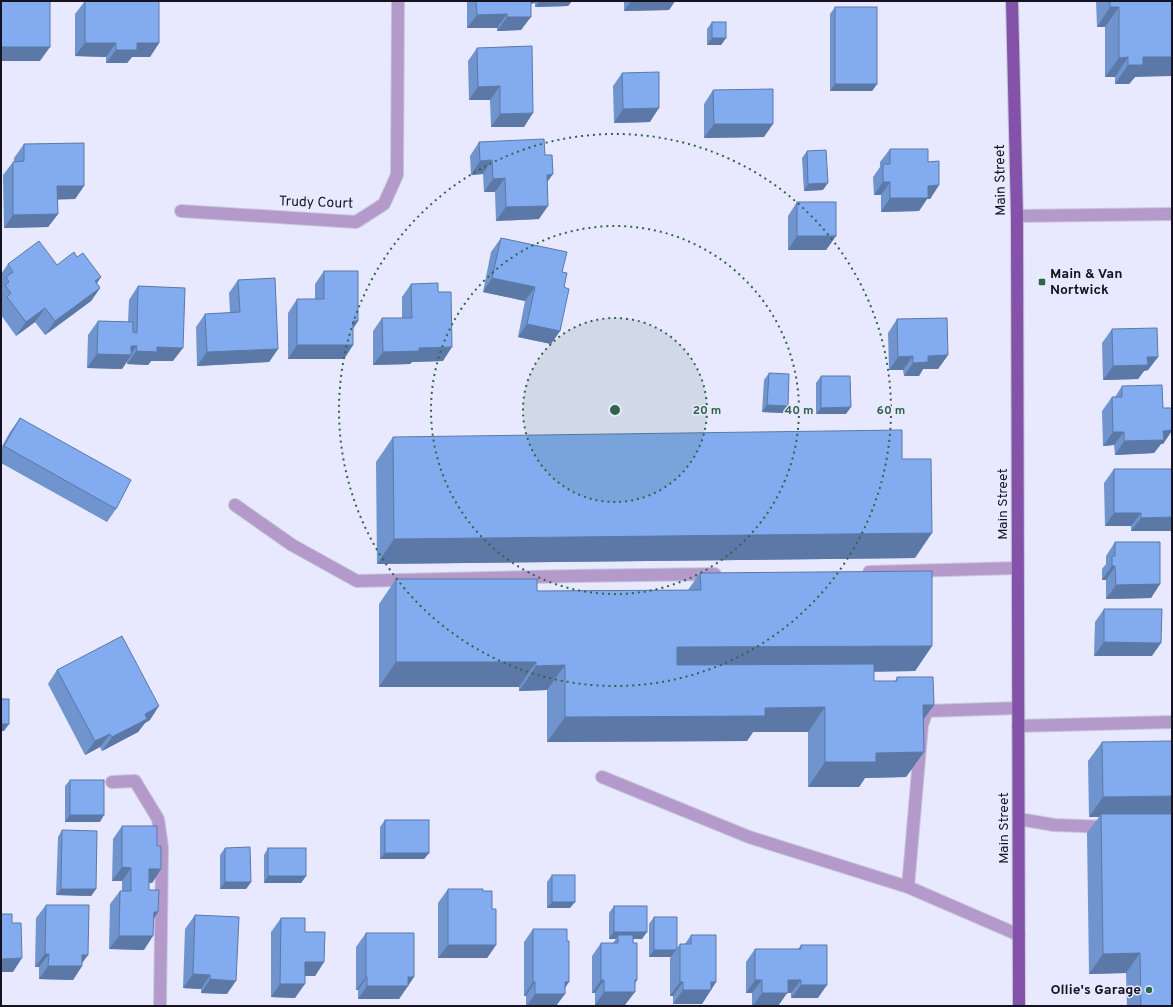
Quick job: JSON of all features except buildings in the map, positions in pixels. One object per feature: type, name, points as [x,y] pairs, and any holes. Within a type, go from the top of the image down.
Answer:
[{"type":"main road","name":"Main Street","points":[[1012,1],[1017,216],[1019,1006]]},
{"type":"street","name":"Trudy Court","points":[[181,211],[356,222],[384,204],[397,175],[398,1]]},
{"type":"street","points":[[1017,216],[1172,214]]},
{"type":"street","points":[[234,505],[292,545],[357,581],[724,574]]},
{"type":"street","points":[[860,572],[1018,568]]},
{"type":"street","points":[[908,887],[922,725],[927,711],[1018,708]]},
{"type":"street","points":[[1018,726],[1172,722]]},
{"type":"street","points":[[602,776],[749,836],[908,887],[1019,935]]},
{"type":"street","points":[[112,782],[135,782],[158,819],[162,847],[160,1006]]},
{"type":"street","points":[[1019,819],[1054,825],[1118,826]]},
{"type":"place","name":"Main & Van Nortwick","points":[[1042,282]]},
{"type":"place","name":"Ollie's Garage","points":[[1149,990]]}]
